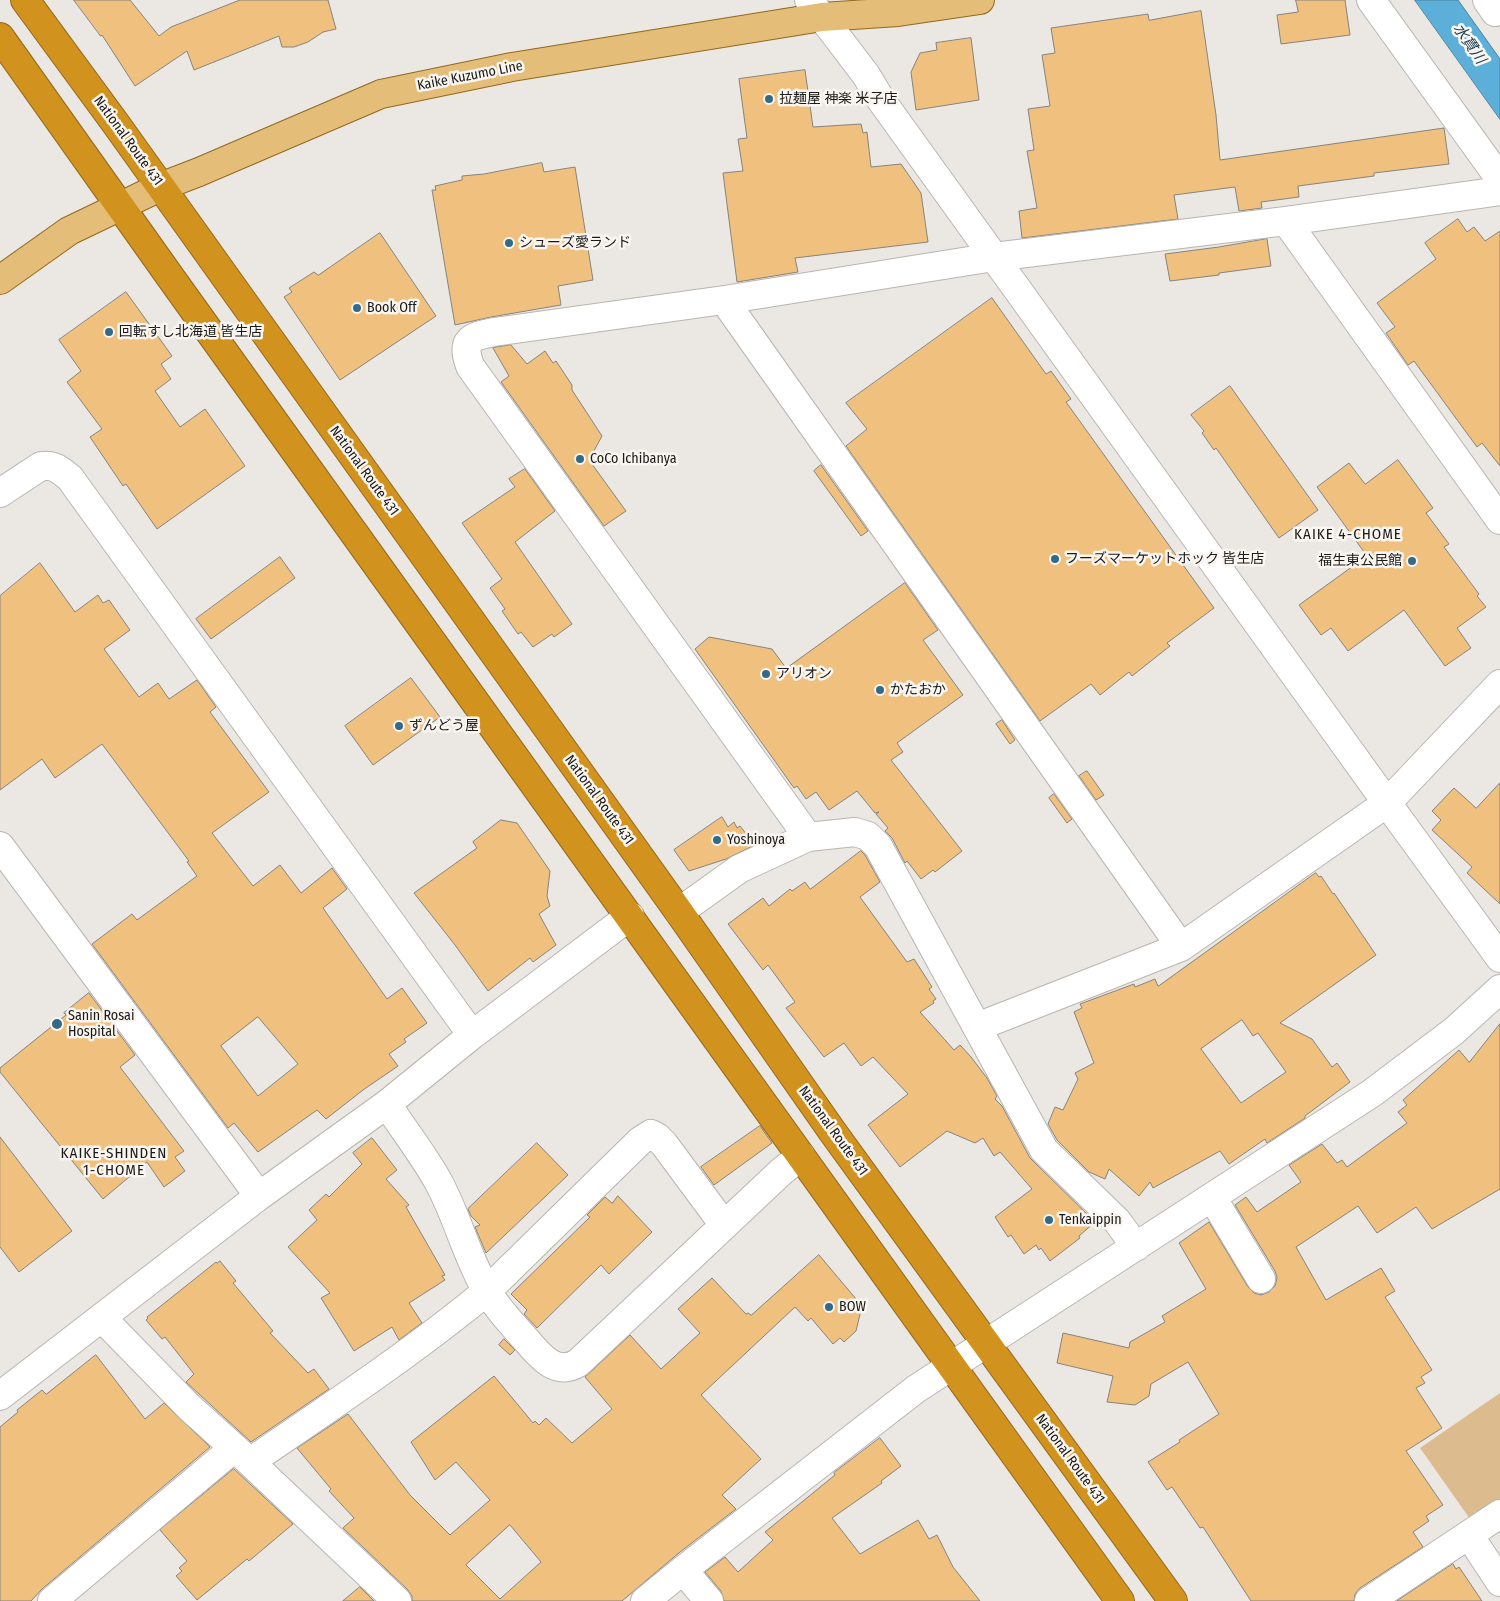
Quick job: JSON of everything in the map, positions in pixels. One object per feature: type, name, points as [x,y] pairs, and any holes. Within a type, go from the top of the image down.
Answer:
[{"type":"highway","name":"National Route 431","points":[[25,0],[679,912],[832,1130],[1173,1601]]},
{"type":"highway","points":[[0,37],[1120,1601]]},
{"type":"main road","name":"Kaike Kuzumo Line","points":[[0,280],[69,231],[160,186],[199,172],[381,94],[815,8],[898,12],[980,0]]},
{"type":"street","points":[[1372,0],[1500,179]]},
{"type":"street","points":[[815,8],[866,75],[881,100],[1500,958]]},
{"type":"street","points":[[808,837],[482,384],[470,366],[465,354],[465,345],[471,338],[479,335],[724,300],[994,257],[1286,221],[1500,191]]},
{"type":"street","points":[[1286,221],[1500,520]]},
{"type":"street","points":[[724,300],[1181,947]]},
{"type":"street","points":[[0,493],[41,466],[48,465],[58,468],[70,478],[472,1036]]},
{"type":"street","points":[[977,1027],[1181,947],[1387,803],[1500,684]]},
{"type":"street","points":[[679,912],[740,869],[808,837],[855,832],[868,836],[878,846],[1044,1150],[1117,1221],[1136,1247]]},
{"type":"street","points":[[0,846],[259,1196]]},
{"type":"street","points":[[0,1396],[259,1196],[387,1104],[472,1036],[630,916]]},
{"type":"street","points":[[645,1601],[895,1404],[1372,1093],[1454,1031],[1500,990]]},
{"type":"street","points":[[387,1104],[439,1183],[487,1291],[500,1310],[540,1356],[554,1366],[571,1368],[578,1363],[782,1171],[801,1156]]},
{"type":"street","points":[[52,1601],[242,1455],[380,1373],[487,1291],[640,1141],[651,1134],[664,1144],[724,1225]]},
{"type":"street","points":[[1212,1197],[1261,1279]]},
{"type":"street","points":[[102,1318],[189,1407],[397,1601]]},
{"type":"street","points":[[1369,1601],[1500,1514]]},
{"type":"street","points":[[1469,1535],[1500,1582]]},
{"type":"street","points":[[683,1570],[709,1601]]},
{"type":"shaded area","points":[[1500,1393],[1500,1499],[1470,1519],[1420,1448]]},
{"type":"water","name":"水貫川","points":[[1415,0],[1458,0],[1500,59],[1500,119]]},
{"type":"building","points":[[74,0],[130,0],[159,36],[171,27],[240,0],[328,0],[336,29],[323,32],[308,42],[294,47],[282,47],[279,36],[194,70],[187,51],[135,86],[102,35]]},
{"type":"building","points":[[1296,0],[1345,0],[1350,35],[1281,44],[1277,15],[1298,12]]},
{"type":"building","points":[[1201,11],[1216,115],[1220,160],[1444,128],[1449,164],[1374,173],[1374,176],[1298,186],[1299,197],[1261,202],[1262,208],[1239,211],[1235,187],[1174,195],[1178,219],[1022,238],[1019,211],[1037,208],[1027,151],[1034,150],[1028,109],[1050,106],[1042,55],[1055,53],[1051,28],[1148,14],[1149,20]]},
{"type":"building","points":[[971,38],[979,100],[916,110],[911,72],[920,53],[937,50],[936,43]]},
{"type":"building","points":[[805,70],[813,127],[861,124],[863,133],[867,132],[871,167],[901,164],[921,193],[928,242],[795,258],[798,272],[737,282],[723,173],[743,171],[738,139],[747,138],[739,79]]},
{"type":"building","points":[[542,163],[544,172],[575,167],[593,280],[558,286],[561,305],[455,325],[432,190],[436,190],[435,186],[462,180],[462,176],[484,174]]},
{"type":"building","points":[[1458,219],[1467,232],[1474,227],[1485,241],[1500,231],[1500,466],[1482,443],[1477,447],[1414,361],[1408,365],[1386,333],[1395,327],[1377,303],[1436,259],[1425,243]]},
{"type":"building","points":[[380,233],[436,316],[340,380],[284,297],[292,292],[289,288],[314,272],[318,275]]},
{"type":"building","points":[[1267,239],[1271,266],[1170,281],[1165,254]]},
{"type":"building","points":[[126,292],[172,356],[161,364],[171,379],[155,391],[180,427],[205,409],[245,466],[157,529],[126,484],[123,486],[90,437],[102,429],[67,382],[81,371],[59,340]]},
{"type":"building","points":[[992,298],[1046,374],[1051,371],[1071,399],[1066,402],[1214,608],[1167,643],[1170,646],[1132,676],[1129,672],[1100,695],[1091,684],[1040,721],[846,446],[867,429],[846,403]]},
{"type":"building","points":[[511,345],[527,364],[545,351],[553,363],[556,361],[572,385],[572,390],[602,436],[589,460],[626,511],[604,526],[501,382],[509,376],[493,348]]},
{"type":"building","points":[[1230,386],[1318,510],[1279,538],[1216,448],[1214,450],[1202,433],[1204,431],[1191,415]]},
{"type":"building","points":[[1398,460],[1433,508],[1426,513],[1449,544],[1444,547],[1479,594],[1477,596],[1486,607],[1457,628],[1471,648],[1445,666],[1404,610],[1348,651],[1331,628],[1321,635],[1299,605],[1367,556],[1317,487],[1349,463],[1365,484]]},
{"type":"building","points":[[821,465],[868,531],[861,536],[814,471]]},
{"type":"building","points":[[525,469],[555,511],[515,542],[572,624],[554,637],[552,634],[533,647],[521,632],[518,634],[502,611],[505,609],[490,588],[502,579],[462,523],[515,487],[509,479]]},
{"type":"building","points":[[280,557],[295,578],[211,639],[196,619]]},
{"type":"building","points":[[40,563],[75,612],[98,595],[103,603],[109,600],[130,630],[104,649],[139,697],[158,683],[169,699],[197,680],[216,707],[210,712],[269,792],[212,833],[253,886],[280,865],[301,893],[332,868],[347,889],[323,908],[387,999],[402,988],[427,1023],[404,1039],[406,1042],[389,1054],[398,1066],[326,1119],[317,1110],[258,1152],[234,1123],[228,1128],[92,944],[132,914],[137,920],[197,876],[187,862],[189,861],[102,744],[55,778],[42,759],[0,790],[0,596]],"holes":[[[258,1017],[298,1064],[258,1096],[221,1046]]]},
{"type":"building","points":[[905,583],[938,630],[923,640],[963,695],[897,743],[903,752],[891,760],[962,851],[935,872],[933,870],[921,879],[907,861],[905,863],[892,838],[885,831],[888,828],[876,814],[879,812],[875,813],[857,791],[829,810],[816,792],[806,799],[797,786],[794,788],[695,649],[709,637],[772,649],[786,668]]},
{"type":"building","points":[[411,678],[440,717],[373,765],[345,726]]},
{"type":"building","points":[[1002,720],[1015,740],[1010,744],[996,724]]},
{"type":"building","points":[[1087,771],[1104,795],[1096,800],[1079,776]]},
{"type":"building","points":[[1500,783],[1500,904],[1467,873],[1472,867],[1432,830],[1441,820],[1432,811],[1454,788],[1476,808]]},
{"type":"building","points":[[1054,794],[1072,819],[1067,823],[1049,798]]},
{"type":"building","points":[[722,817],[728,827],[734,822],[737,828],[740,826],[755,845],[726,859],[689,871],[674,850]]},
{"type":"building","points":[[501,820],[517,823],[550,871],[547,896],[550,906],[539,914],[556,945],[533,962],[530,958],[488,991],[414,893],[477,848],[473,842]]},
{"type":"building","points":[[861,851],[880,882],[860,897],[907,962],[914,959],[932,987],[929,989],[936,999],[933,1001],[934,1003],[920,1012],[954,1050],[960,1045],[971,1057],[987,1078],[997,1096],[995,1099],[1002,1106],[1030,1158],[1095,1222],[1079,1236],[1080,1238],[1050,1261],[1041,1248],[1039,1250],[1036,1245],[1024,1254],[1011,1235],[1008,1237],[995,1217],[1032,1189],[1000,1152],[994,1156],[983,1138],[975,1143],[947,1131],[900,1167],[868,1125],[908,1094],[873,1057],[861,1066],[844,1043],[824,1057],[786,1008],[795,1002],[768,965],[763,970],[728,924],[763,898],[769,906],[790,889],[792,891],[805,882],[810,889]]},
{"type":"building","points":[[1316,873],[1319,877],[1321,876],[1334,893],[1376,955],[1280,1023],[1312,1039],[1332,1067],[1337,1063],[1350,1082],[1305,1116],[1305,1118],[1267,1143],[1265,1139],[1229,1164],[1220,1151],[1153,1188],[1150,1182],[1139,1196],[1109,1169],[1105,1179],[1089,1172],[1057,1140],[1048,1124],[1055,1107],[1063,1110],[1078,1079],[1075,1073],[1094,1063],[1074,1012],[1082,1008],[1080,1004],[1134,984],[1135,987],[1155,979],[1158,986]],"holes":[[[1242,1020],[1253,1036],[1258,1033],[1286,1072],[1241,1103],[1201,1049]]]},
{"type":"building","points":[[89,993],[135,1055],[120,1067],[184,1151],[175,1157],[185,1171],[164,1187],[147,1162],[103,1199],[0,1072],[0,1068],[66,1015],[64,1013]]},
{"type":"building","points":[[1500,1024],[1500,1189],[1432,1229],[1416,1207],[1377,1233],[1358,1206],[1296,1247],[1326,1300],[1381,1268],[1395,1291],[1385,1297],[1432,1370],[1421,1377],[1425,1383],[1416,1388],[1442,1428],[1406,1451],[1443,1505],[1426,1516],[1429,1521],[1413,1532],[1423,1547],[1360,1588],[1355,1594],[1354,1601],[1251,1601],[1203,1527],[1200,1528],[1172,1487],[1167,1490],[1148,1462],[1219,1414],[1188,1362],[1151,1384],[1149,1396],[1135,1405],[1107,1402],[1113,1376],[1057,1363],[1063,1333],[1129,1348],[1130,1342],[1165,1322],[1162,1316],[1206,1289],[1179,1243],[1209,1222],[1248,1287],[1254,1293],[1261,1295],[1269,1292],[1275,1286],[1277,1278],[1275,1271],[1235,1205],[1246,1197],[1257,1212],[1301,1182],[1289,1165],[1322,1144],[1337,1163],[1342,1160],[1347,1167],[1407,1123],[1398,1112],[1407,1105],[1403,1100],[1459,1050],[1469,1062]]},
{"type":"building","points":[[760,1126],[772,1143],[714,1185],[701,1167]]},
{"type":"building","points":[[0,1137],[72,1231],[19,1272],[0,1247]]},
{"type":"building","points":[[372,1138],[397,1170],[386,1179],[409,1205],[406,1207],[445,1275],[442,1276],[445,1280],[409,1303],[422,1323],[399,1340],[392,1327],[354,1351],[321,1298],[330,1293],[288,1247],[317,1220],[309,1210],[326,1194],[329,1197],[362,1164],[353,1153]]},
{"type":"building","points":[[537,1143],[568,1175],[486,1253],[475,1227],[480,1225],[471,1216],[468,1209]]},
{"type":"building","points":[[618,1196],[652,1232],[609,1274],[601,1265],[537,1328],[524,1314],[527,1310],[511,1294],[590,1217],[587,1215],[605,1197],[612,1203]]},
{"type":"building","points":[[819,1255],[862,1306],[856,1331],[844,1342],[840,1338],[833,1344],[811,1318],[808,1321],[795,1307],[701,1395],[761,1459],[722,1495],[736,1509],[680,1552],[622,1601],[412,1601],[412,1596],[408,1590],[343,1528],[354,1518],[329,1491],[331,1489],[297,1448],[348,1414],[410,1495],[450,1535],[490,1500],[456,1462],[435,1480],[411,1442],[494,1376],[533,1423],[535,1421],[539,1425],[546,1418],[572,1443],[612,1409],[585,1377],[630,1335],[661,1369],[700,1333],[678,1309],[712,1278],[746,1314],[751,1315]],"holes":[[[510,1525],[541,1562],[500,1599],[466,1565]]]},
{"type":"building","points":[[220,1261],[236,1281],[233,1283],[273,1331],[270,1333],[308,1373],[314,1369],[329,1389],[251,1442],[186,1382],[194,1374],[165,1337],[162,1339],[146,1320],[147,1317],[216,1262]]},
{"type":"building","points":[[504,1339],[515,1350],[510,1355],[499,1345]]},
{"type":"building","points":[[96,1355],[145,1419],[164,1403],[210,1447],[42,1589],[31,1601],[0,1601],[0,1427],[18,1412],[17,1410],[42,1390],[46,1394]]},
{"type":"building","points":[[880,1438],[901,1466],[881,1481],[882,1483],[832,1518],[860,1554],[918,1520],[929,1539],[937,1535],[953,1567],[980,1601],[724,1601],[721,1591],[705,1572],[725,1557],[738,1572],[773,1540],[765,1532],[835,1475],[834,1473]]},
{"type":"building","points":[[234,1469],[293,1524],[249,1561],[247,1559],[197,1600],[176,1576],[182,1571],[179,1568],[187,1561],[160,1530]]},
{"type":"building","points":[[1453,1564],[1456,1569],[1459,1567],[1482,1601],[1397,1601]]},
{"type":"building","points":[[360,1587],[374,1601],[343,1601]]},
{"type":"place","name":"拉麺屋 神楽 米子店","points":[[769,99]]},
{"type":"place","name":"シューズ愛ランド","points":[[509,243]]},
{"type":"place","name":"Book Off","points":[[357,308]]},
{"type":"place","name":"回転すし北海道 皆生店","points":[[109,332]]},
{"type":"place","name":"CoCo Ichibanya","points":[[580,459]]},
{"type":"place","name":"フーズマーケットホック 皆生店","points":[[1055,559]]},
{"type":"place","name":"福生東公民館","points":[[1412,561]]},
{"type":"place","name":"アリオン","points":[[766,674]]},
{"type":"place","name":"かたおか","points":[[880,690]]},
{"type":"place","name":"ずんどう屋","points":[[399,726]]},
{"type":"place","name":"Yoshinoya","points":[[717,840]]},
{"type":"place","name":"Sanin Rosai Hospital","points":[[57,1024]]},
{"type":"place","name":"Tenkaippin","points":[[1049,1220]]},
{"type":"place","name":"BOW","points":[[829,1307]]},
{"type":"district","name":"KAIKE 4-CHOME","points":[[1348,535]]},
{"type":"district","name":"KAIKE-SHINDEN 1-CHOME","points":[[114,1162]]}]
